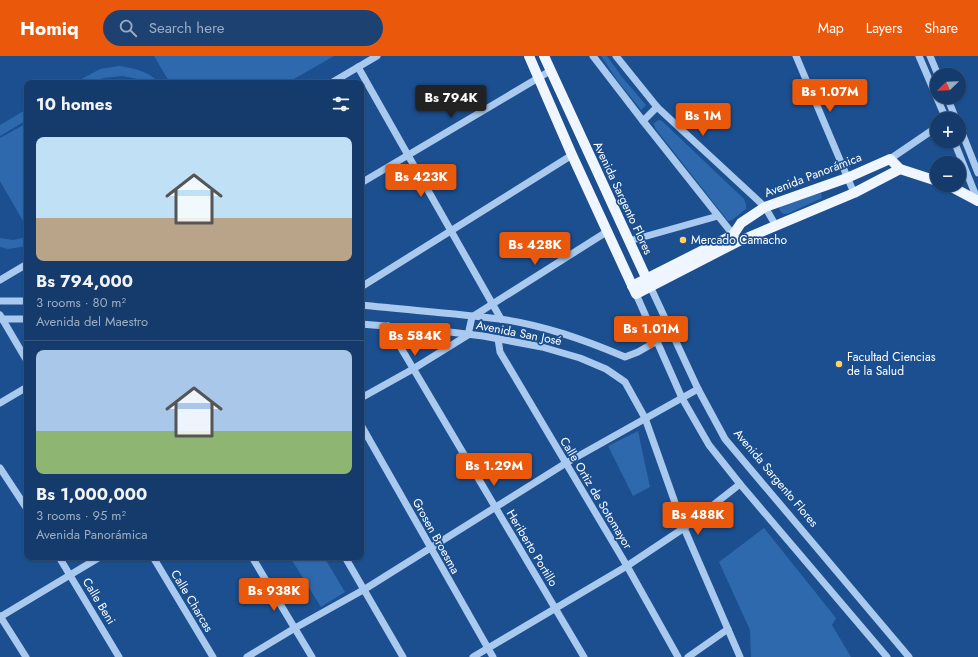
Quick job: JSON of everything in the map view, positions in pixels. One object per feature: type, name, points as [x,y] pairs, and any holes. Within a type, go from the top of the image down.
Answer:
[{"type":"main road","points":[[529,56],[572,155],[634,290]]},
{"type":"main road","name":"Avenida Sargento Flores","points":[[544,56],[648,282]]},
{"type":"main road","name":"Avenida Panorámica","points":[[735,238],[741,223],[765,207],[847,178],[890,158]]},
{"type":"main road","points":[[890,158],[900,169],[930,179]]},
{"type":"main road","name":"Avenida Panorámica","points":[[634,290],[735,238],[776,226],[854,193],[900,169]]},
{"type":"main road","points":[[961,192],[978,201]]},
{"type":"street","points":[[336,80],[377,56]]},
{"type":"street","points":[[593,56],[642,121],[735,238]]},
{"type":"street","points":[[616,56],[657,107],[765,207],[776,226]]},
{"type":"street","points":[[796,56],[854,193]]},
{"type":"street","points":[[919,56],[943,112]]},
{"type":"street","points":[[930,56],[935,68]]},
{"type":"street","points":[[358,67],[501,319]]},
{"type":"street","points":[[364,181],[550,71]]},
{"type":"street","points":[[642,121],[657,107]]},
{"type":"street","points":[[890,158],[930,132]]},
{"type":"street","points":[[966,143],[978,173]]},
{"type":"street","points":[[957,148],[978,201]]},
{"type":"street","points":[[364,284],[451,232],[572,155]]},
{"type":"street","points":[[629,241],[718,216]]},
{"type":"street","points":[[364,396],[413,369],[468,335],[472,316],[608,231]]},
{"type":"street","points":[[0,280],[24,266]]},
{"type":"street","name":"Avenida Sargento Flores","points":[[648,282],[698,389],[725,439],[909,657]]},
{"type":"street","points":[[634,290],[682,398],[709,445],[740,484],[887,657]]},
{"type":"street","points":[[0,301],[24,301]]},
{"type":"street","name":"Avenida San José","points":[[364,305],[501,319],[554,331],[589,342],[625,357],[638,352],[657,341]]},
{"type":"street","points":[[1,318],[24,319]]},
{"type":"street","points":[[1,318],[24,355]]},
{"type":"street","name":"Avenida San José","points":[[364,324],[468,335],[542,347],[580,358],[606,369],[625,382],[645,418],[684,528],[740,657]]},
{"type":"street","name":"Heriberto Portillo","points":[[388,326],[584,657]]},
{"type":"street","name":"Calle Ortiz de Sotomayor","points":[[498,339],[500,352],[627,566],[678,657]]},
{"type":"street","points":[[0,404],[24,389]]},
{"type":"street","points":[[247,657],[365,589],[566,463],[698,389]]},
{"type":"street","name":"Grosen Broesma","points":[[364,430],[493,657]]},
{"type":"street","points":[[0,468],[24,504]]},
{"type":"street","points":[[473,657],[627,566],[684,528],[740,484]]},
{"type":"street","name":"Calle Beni","points":[[61,560],[119,657]]},
{"type":"street","points":[[26,657],[0,617],[95,560]]},
{"type":"street","name":"Calle Charcas","points":[[155,560],[213,657]]},
{"type":"street","points":[[254,560],[312,657]]},
{"type":"street","points":[[347,560],[404,657]]},
{"type":"street","points":[[688,657],[728,629]]},
{"type":"shaded area","points":[[154,56],[334,56],[292,80],[168,80]]},
{"type":"shaded area","points":[[601,56],[607,56],[622,77],[646,105],[641,110],[617,80]]},
{"type":"shaded area","points":[[119,66],[131,68],[141,71],[156,80],[139,80],[123,76],[103,78],[99,80],[80,80],[100,69]]},
{"type":"shaded area","points":[[24,111],[24,122],[0,136],[0,125]]},
{"type":"shaded area","points":[[659,120],[662,121],[744,199],[746,209],[732,220],[728,221],[655,128],[654,123]]},
{"type":"shaded area","points":[[24,125],[24,223],[0,181],[0,138]]},
{"type":"shaded area","points":[[821,193],[822,198],[787,214],[780,211],[779,208],[782,205]]},
{"type":"shaded area","points":[[0,238],[13,240],[24,238],[24,246],[8,249],[0,247]]},
{"type":"shaded area","points":[[638,431],[650,487],[633,496],[608,446]]},
{"type":"shaded area","points":[[764,528],[836,618],[832,625],[851,657],[751,657],[750,630],[719,562]]},
{"type":"shaded area","points":[[292,560],[326,560],[345,592],[321,607]]},
{"type":"place","name":"Mercado Camacho","points":[[683,240]]},
{"type":"place","name":"Facultad Ciencias de la Salud","points":[[839,364]]}]
